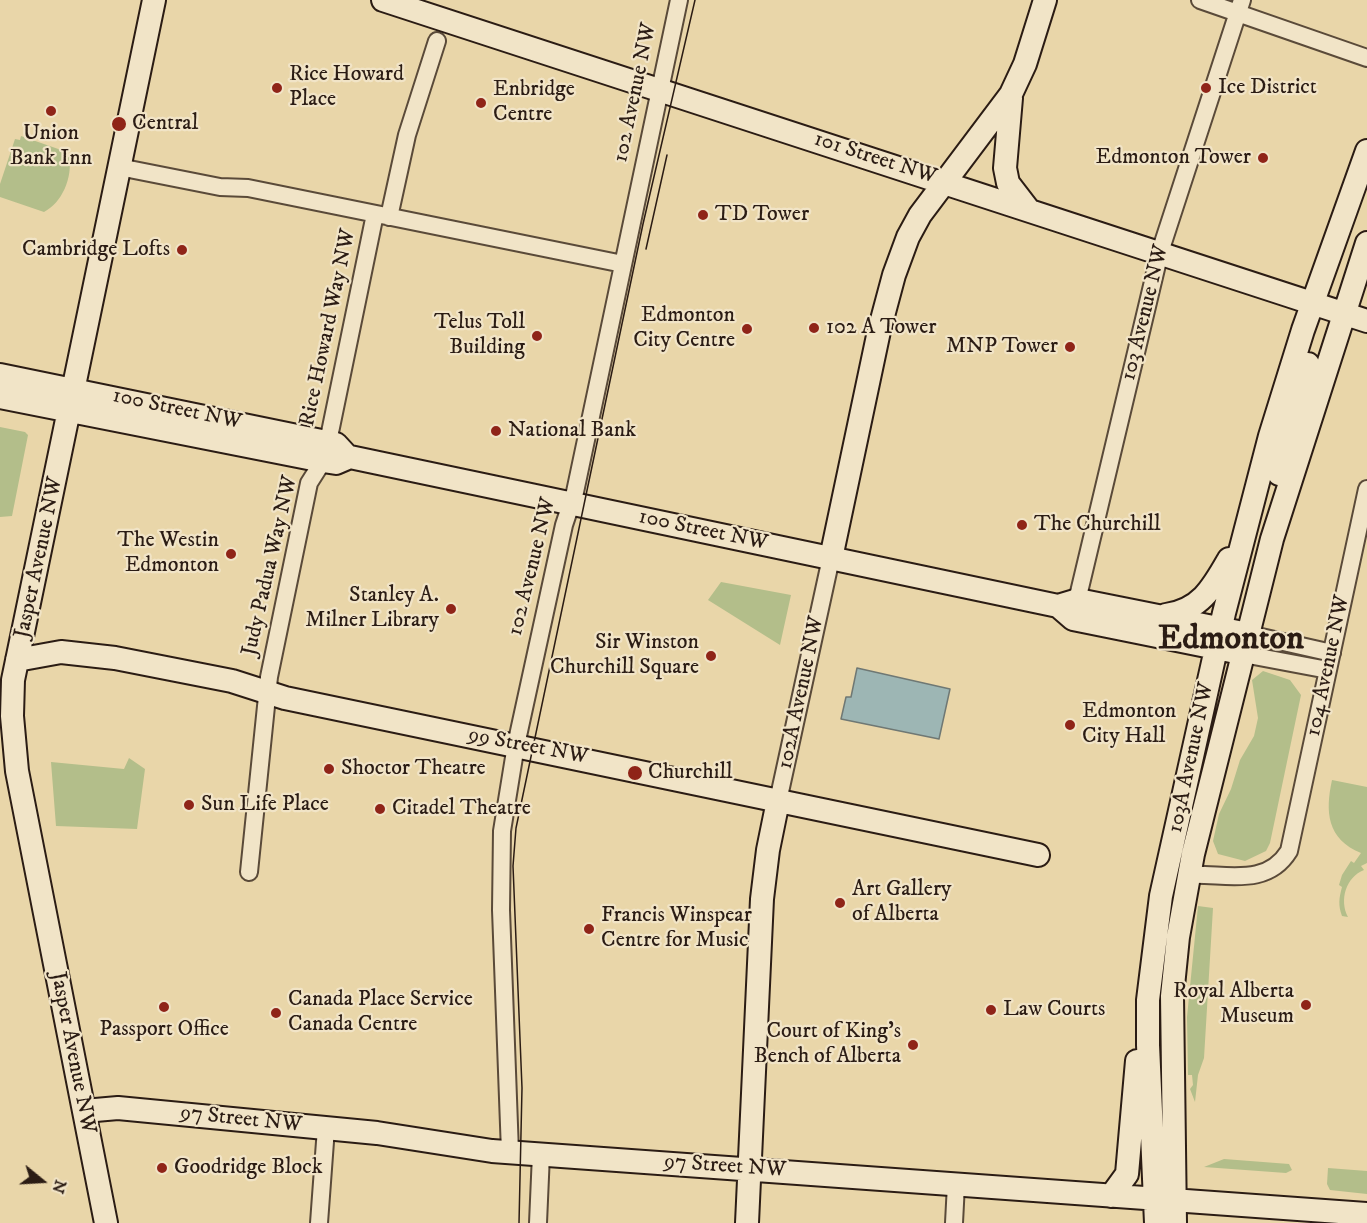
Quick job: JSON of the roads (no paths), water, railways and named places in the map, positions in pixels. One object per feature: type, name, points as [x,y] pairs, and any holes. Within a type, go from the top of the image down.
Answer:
[{"type":"main road","name":"Jasper Avenue NW","points":[[106,1223],[16,762],[12,716],[13,680],[9,663],[73,399],[154,0]]},
{"type":"main road","name":"101 Street NW","points":[[383,0],[659,88],[1367,321]]},
{"type":"main road","points":[[944,182],[1011,94],[1025,64],[1046,0]]},
{"type":"main road","points":[[1011,94],[1005,168],[1008,183],[1028,209]]},
{"type":"main road","points":[[1278,518],[1277,485],[1288,429],[1319,332],[1318,310],[1312,304],[1367,150]]},
{"type":"main road","name":"102A Avenue NW","points":[[831,558],[894,275],[913,227],[944,182]]},
{"type":"main road","points":[[1343,314],[1367,243]]},
{"type":"main road","name":"103A Avenue NW","points":[[1175,1223],[1166,1200],[1148,1045],[1153,948],[1166,877],[1242,537],[1273,426],[1312,304]]},
{"type":"main road","name":"103A Avenue NW","points":[[1156,1223],[1166,1200],[1172,996],[1178,937],[1189,875],[1278,518],[1343,314]]},
{"type":"main road","name":"100 Street NW","points":[[0,375],[73,399],[326,451],[336,444],[348,457],[1246,644]]},
{"type":"main road","name":"100 Street NW","points":[[0,397],[73,399]]},
{"type":"main road","points":[[1163,616],[1182,613],[1209,594],[1242,537]]},
{"type":"main road","name":"100 Street NW","points":[[1069,608],[1163,616],[1219,638]]},
{"type":"main road","name":"99 Street NW","points":[[9,663],[62,652],[116,658],[1038,855]]},
{"type":"main road","name":"102A Avenue NW","points":[[747,1223],[762,899],[768,850],[778,801]]},
{"type":"main road","points":[[1166,877],[1189,875]]},
{"type":"main road","points":[[1111,1196],[1127,1174],[1137,1059],[1148,1045]]},
{"type":"main road","name":"97 Street NW","points":[[84,1111],[118,1108],[326,1128],[510,1152],[1367,1214]]},
{"type":"street","name":"102 Avenue NW","points":[[510,1152],[501,848],[505,797],[563,527],[571,504],[679,0]]},
{"type":"street","points":[[1200,0],[1240,7],[1367,58]]},
{"type":"street","name":"103 Avenue NW","points":[[1069,608],[1160,252],[1240,7]]},
{"type":"street","name":"Rice Howard Way NW","points":[[326,451],[382,215],[437,41]]},
{"type":"street","name":"Rice Howard Way NW","points":[[119,167],[220,187],[248,188],[623,264]]},
{"type":"street","name":"Judy Padua Way NW","points":[[249,872],[267,692],[309,483],[326,451]]},
{"type":"street","name":"104 Avenue NW","points":[[1189,875],[1262,874],[1280,864],[1292,843],[1367,489]]},
{"type":"street","name":"102A Avenue NW","points":[[778,801],[831,558]]},
{"type":"street","name":"100 Street NW","points":[[1246,644],[1332,653]]},
{"type":"street","name":"100 Street NW","points":[[1246,644],[1328,670]]},
{"type":"street","points":[[319,1223],[326,1128]]},
{"type":"street","points":[[538,1223],[541,1154]]},
{"type":"street","points":[[954,1223],[956,1184]]},
{"type":"water","points":[[857,668],[950,689],[939,739],[841,719],[846,697],[851,697]]},
{"type":"tram line","points":[[519,1223],[522,1088],[513,866],[516,828],[643,224],[695,0]]},
{"type":"tram line","points":[[646,249],[667,155]]},
{"type":"place","name":"Rice Howard Place","points":[[277,88]]},
{"type":"place","name":"Ice District","points":[[1206,88]]},
{"type":"place","name":"Enbridge Centre","points":[[481,103]]},
{"type":"place","name":"Union Bank Inn","points":[[51,111]]},
{"type":"place","name":"Central","points":[[119,124]]},
{"type":"place","name":"Edmonton Tower","points":[[1263,158]]},
{"type":"place","name":"TD Tower","points":[[703,215]]},
{"type":"place","name":"Cambridge Lofts","points":[[182,250]]},
{"type":"place","name":"102 A Tower","points":[[814,328]]},
{"type":"place","name":"Edmonton City Centre","points":[[747,329]]},
{"type":"place","name":"Telus Toll Building","points":[[537,336]]},
{"type":"place","name":"MNP Tower","points":[[1070,347]]},
{"type":"place","name":"National Bank","points":[[496,431]]},
{"type":"place","name":"The Churchill","points":[[1022,525]]},
{"type":"place","name":"The Westin Edmonton","points":[[231,554]]},
{"type":"place","name":"Stanley A. Milner Library","points":[[451,609]]},
{"type":"place","name":"Sir Winston Churchill Square","points":[[711,656]]},
{"type":"place","name":"Edmonton City Hall","points":[[1070,725]]},
{"type":"place","name":"Shoctor Theatre","points":[[329,769]]},
{"type":"place","name":"Churchill","points":[[635,773]]},
{"type":"place","name":"Sun Life Place","points":[[189,805]]},
{"type":"place","name":"Citadel Theatre","points":[[380,809]]},
{"type":"place","name":"Art Gallery of Alberta","points":[[840,903]]},
{"type":"place","name":"Francis Winspear Centre for Music","points":[[589,929]]},
{"type":"place","name":"Royal Alberta Museum","points":[[1306,1005]]},
{"type":"place","name":"Passport Office","points":[[164,1007]]},
{"type":"place","name":"Law Courts","points":[[991,1010]]},
{"type":"place","name":"Canada Place Service Canada Centre","points":[[276,1013]]},
{"type":"place","name":"Court of King's Bench of Alberta","points":[[913,1045]]},
{"type":"place","name":"Goodridge Block","points":[[162,1168]]},
{"type":"district","name":"Edmonton","points":[[1231,641]]}]
